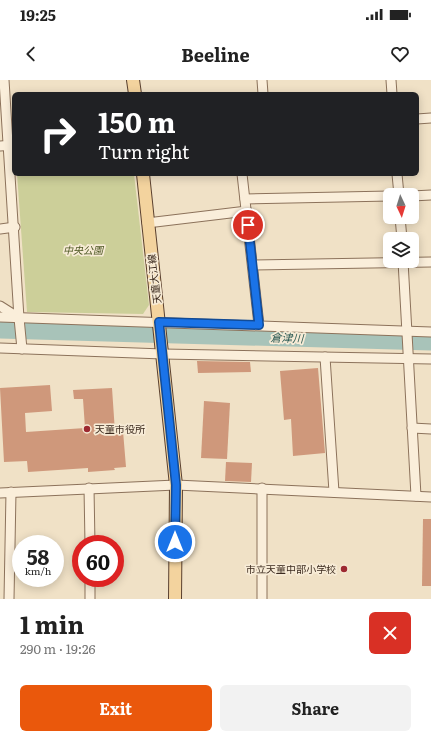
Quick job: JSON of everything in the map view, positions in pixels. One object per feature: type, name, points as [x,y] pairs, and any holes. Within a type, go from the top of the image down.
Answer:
[{"type":"main road","points":[[133,80],[135,92]]},
{"type":"main road","name":"天童大江線","points":[[143,176],[147,223],[163,351],[176,485],[175,599]]},
{"type":"street","points":[[4,80],[7,145],[15,227],[22,349]]},
{"type":"street","points":[[262,80],[263,92]]},
{"type":"street","points":[[391,80],[392,92]]},
{"type":"street","points":[[419,119],[431,118]]},
{"type":"street","points":[[242,176],[259,325]]},
{"type":"street","points":[[397,176],[398,188]]},
{"type":"street","points":[[419,196],[431,195]]},
{"type":"street","points":[[245,199],[383,196]]},
{"type":"street","points":[[147,223],[247,211]]},
{"type":"street","points":[[0,229],[15,227]]},
{"type":"street","points":[[253,265],[383,262]]},
{"type":"street","points":[[419,262],[431,262]]},
{"type":"street","points":[[403,268],[416,496]]},
{"type":"street","points":[[0,306],[20,320]]},
{"type":"street","points":[[0,317],[20,320],[159,322],[431,332]]},
{"type":"street","points":[[0,348],[163,351],[325,357],[409,354],[431,359]]},
{"type":"street","points":[[325,357],[334,492]]},
{"type":"street","points":[[412,428],[431,429]]},
{"type":"street","points":[[0,493],[176,485],[431,497]]},
{"type":"street","points":[[89,488],[90,535]]},
{"type":"street","points":[[262,488],[262,599]]},
{"type":"street","points":[[9,599],[11,492]]},
{"type":"street","points":[[90,587],[90,599]]},
{"type":"green space","name":"中央公園","points":[[17,176],[134,176],[149,305],[143,314],[27,312]]},
{"type":"building","points":[[197,361],[250,362],[251,372],[198,373]]},
{"type":"building","points":[[318,368],[325,453],[293,456],[291,419],[284,420],[280,371]]},
{"type":"building","name":"天童市役所","points":[[50,385],[52,411],[25,413],[26,432],[85,428],[83,399],[74,399],[73,390],[112,388],[115,432],[123,431],[126,467],[114,468],[115,470],[88,472],[88,468],[28,472],[27,461],[4,462],[0,388]]},
{"type":"building","points":[[204,401],[230,403],[227,459],[201,458]]},
{"type":"building","points":[[226,462],[252,463],[251,482],[225,481]]},
{"type":"building","points":[[423,519],[431,519],[431,586],[422,586]]},
{"type":"waterway","name":"倉津川","points":[[0,330],[431,342]]},
{"type":"place","name":"天童市役所","points":[[87,429]]},
{"type":"place","name":"市立天童中部小学校","points":[[344,569]]},
{"type":"route","points":[[175,542],[176,485],[159,322],[259,325],[248,225]]}]
